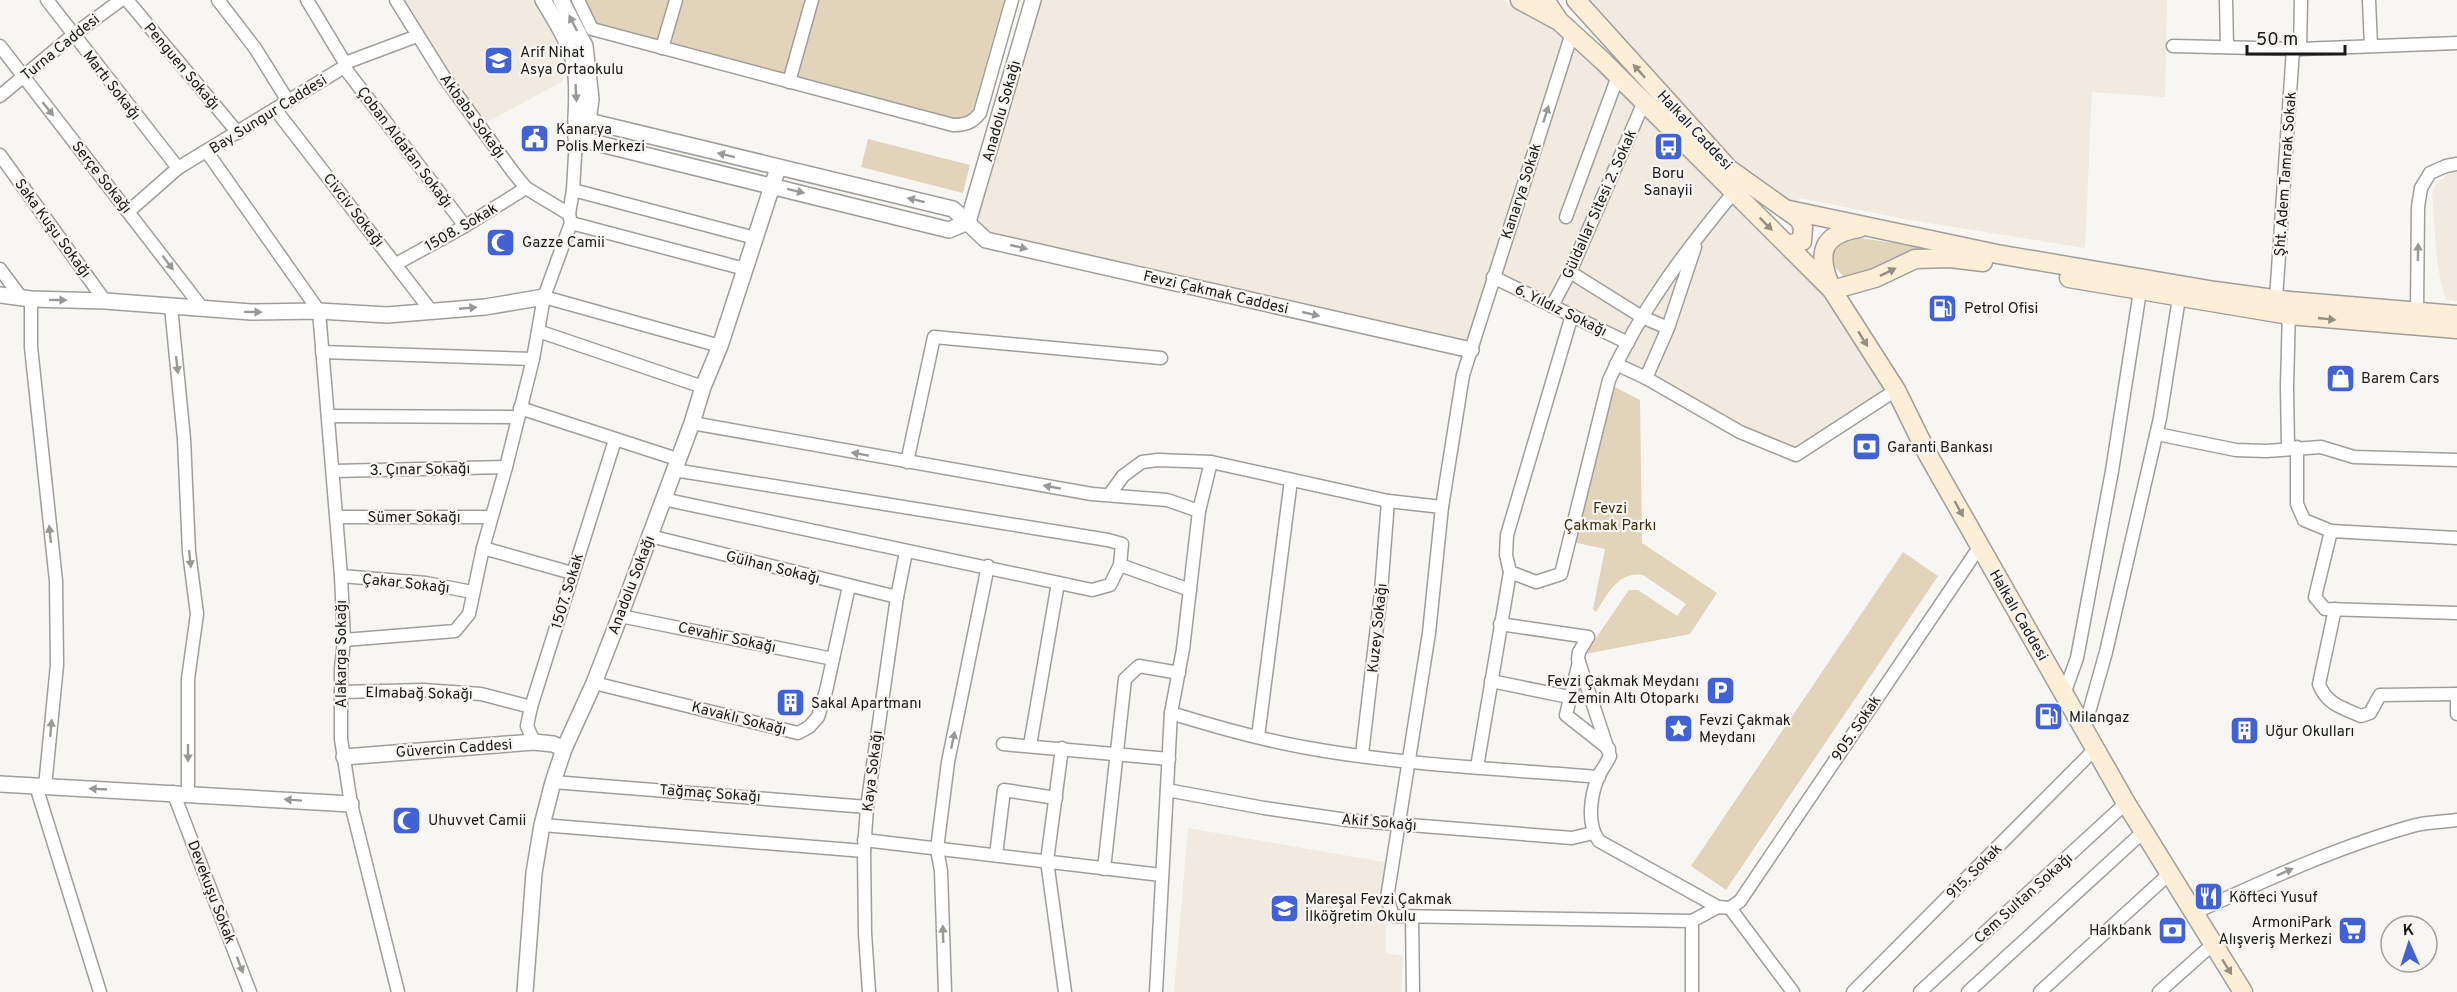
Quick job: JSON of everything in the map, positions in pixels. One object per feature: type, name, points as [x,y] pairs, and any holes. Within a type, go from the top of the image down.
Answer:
[{"type":"main road","points":[[1520,0],[1566,27]]},
{"type":"main road","name":"Halkalı Caddesi","points":[[1545,0],[1566,27],[1832,290],[1896,390],[1921,443],[2126,803],[2242,992]]},
{"type":"main road","name":"Halkalı Caddesi","points":[[1574,1],[1729,169],[1799,219],[1804,234],[1802,241],[1788,245]]},
{"type":"main road","points":[[1789,210],[1997,254],[2285,305],[2457,329]]},
{"type":"main road","points":[[1867,227],[1837,234],[1828,241],[1823,260],[1824,270],[1832,290],[1875,278],[1915,259],[1950,258],[2179,298],[2457,315]]},
{"type":"street","name":"Martı Sokağı","points":[[47,0],[178,168]]},
{"type":"street","name":"Turna Caddesi","points":[[0,96],[73,35],[121,0]]},
{"type":"street","name":"Penguen Sokağı","points":[[127,0],[238,133]]},
{"type":"street","points":[[218,0],[255,48],[288,101]]},
{"type":"street","name":"Çoban Aldatan Sokağı","points":[[307,0],[345,65],[465,226]]},
{"type":"street","name":"Akbaba Sokağı","points":[[396,0],[417,36],[526,188],[570,218],[745,269]]},
{"type":"street","points":[[344,640],[455,631],[469,614],[483,548],[533,358],[544,297],[570,218],[574,155],[581,139],[582,119],[575,66],[559,28],[543,0]]},
{"type":"street","points":[[561,0],[585,46],[591,99],[582,119]]},
{"type":"street","points":[[578,0],[592,29],[953,125],[963,125],[973,121],[980,113],[1012,0]]},
{"type":"street","points":[[662,48],[676,0]]},
{"type":"street","points":[[789,81],[812,0]]},
{"type":"street","name":"Anadolu Sokağı","points":[[968,222],[1033,0]]},
{"type":"street","points":[[2226,0],[2227,47]]},
{"type":"street","name":"Şht. Adem Tamrak Sokak","points":[[2301,0],[2285,305],[2293,448],[2297,504],[2304,520],[2331,531]]},
{"type":"street","points":[[2369,0],[2371,46]]},
{"type":"street","name":"Kanarya Sokak","points":[[1412,916],[1393,916],[1387,898],[1429,633],[1442,507],[1463,375],[1566,27]]},
{"type":"street","name":"Bay Sungur Caddesi","points":[[129,211],[178,168],[345,65],[417,36]]},
{"type":"street","points":[[2173,46],[2297,49],[2457,43]]},
{"type":"street","name":"Serçe Sokağı","points":[[0,46],[204,309]]},
{"type":"street","points":[[1566,217],[1618,76]]},
{"type":"street","name":"Güldallar Sitesi 2. Sokak","points":[[1552,306],[1570,272],[1644,102]]},
{"type":"street","name":"Civciv Sokağı","points":[[275,109],[432,312]]},
{"type":"street","points":[[581,139],[949,230],[968,222],[953,209],[582,119]]},
{"type":"street","points":[[207,152],[319,311]]},
{"type":"street","name":"Saka Kuşu Sokağı","points":[[0,155],[105,301]]},
{"type":"street","points":[[2417,311],[2418,207],[2421,188],[2430,173],[2446,165],[2457,164]]},
{"type":"street","name":"Anadolu Sokağı","points":[[525,992],[534,873],[542,825],[553,782],[564,749],[594,683],[620,616],[692,423],[703,387],[720,346],[778,168]]},
{"type":"street","name":"1508. Sokak","points":[[396,264],[465,226],[526,188]]},
{"type":"street","points":[[573,190],[755,238]]},
{"type":"street","points":[[1510,572],[1536,582],[1561,574],[1609,380],[1616,364],[1642,317],[1699,235],[1734,192]]},
{"type":"street","name":"Fevzi Çakmak Caddesi","points":[[968,222],[986,240],[1471,350]]},
{"type":"street","points":[[1646,378],[1668,328],[1699,235]]},
{"type":"street","points":[[0,269],[26,298],[56,581],[57,665],[41,786],[100,992]]},
{"type":"street","points":[[1570,272],[1642,317],[1668,328]]},
{"type":"street","name":"6. Yıldız Sokağı","points":[[1493,277],[1628,343]]},
{"type":"street","points":[[2064,694],[2077,658],[2112,471],[2140,291]]},
{"type":"street","points":[[0,295],[251,312],[319,311],[387,315],[485,307],[544,297],[720,346]]},
{"type":"street","points":[[2084,730],[2106,652],[2157,435],[2179,298]]},
{"type":"street","points":[[171,307],[184,439],[189,552],[197,614],[188,679],[180,793]]},
{"type":"street","name":"Alakarga Sokağı","points":[[319,311],[341,576],[344,640],[341,740],[351,804],[398,992]]},
{"type":"street","points":[[1477,767],[1510,572],[1506,555],[1511,516],[1572,315]]},
{"type":"street","points":[[538,331],[703,387]]},
{"type":"street","points":[[907,462],[934,337],[1161,358]]},
{"type":"street","points":[[322,352],[533,358]]},
{"type":"street","points":[[1616,364],[1646,378],[1740,432],[1796,455],[1896,390]]},
{"type":"street","points":[[329,416],[519,413],[615,440],[675,464],[1108,540],[1122,544],[1120,565],[1110,585],[1092,590],[988,566],[906,552],[663,499]]},
{"type":"street","points":[[692,423],[1092,494],[1167,500],[1199,511]]},
{"type":"street","points":[[2157,435],[2236,450],[2266,452],[2321,447],[2354,457],[2457,460]]},
{"type":"street","name":"1507. Sokak","points":[[534,742],[527,726],[531,707],[615,440]]},
{"type":"street","points":[[1110,494],[1123,476],[1142,462],[1158,460],[1211,462],[1388,501],[1442,507]]},
{"type":"street","points":[[1156,992],[1171,713],[1179,673],[1199,511],[1211,462]]},
{"type":"street","name":"3. Çınar Sokağı","points":[[334,471],[506,467]]},
{"type":"street","points":[[1258,737],[1291,480]]},
{"type":"street","name":"Kuzey Sokağı","points":[[1362,754],[1381,592],[1388,501]]},
{"type":"street","name":"Sümer Sokağı","points":[[337,517],[491,517]]},
{"type":"street","points":[[2457,538],[2331,531],[2315,597],[2325,609],[2457,613]]},
{"type":"street","name":"Gülhan Sokağı","points":[[650,536],[897,597]]},
{"type":"street","name":"905. Sokak","points":[[1724,908],[1740,901],[1980,546]]},
{"type":"street","points":[[483,548],[572,573]]},
{"type":"street","name":"Kaya Sokağı","points":[[869,992],[865,933],[864,846],[867,807],[897,597],[906,552]]},
{"type":"street","points":[[1120,565],[1190,590]]},
{"type":"street","points":[[945,992],[941,871],[937,849],[948,762],[988,566]]},
{"type":"street","name":"Çakar Sokağı","points":[[341,576],[426,583],[472,592]]},
{"type":"street","points":[[1030,745],[1058,583]]},
{"type":"street","name":"Kavaklı Sokağı","points":[[594,683],[798,733],[809,727],[818,717],[849,586]]},
{"type":"street","points":[[2335,609],[2319,684],[2322,693],[2329,701],[2361,716],[2370,713],[2380,695],[2457,694],[2457,714]]},
{"type":"street","name":"Cevahir Sokağı","points":[[620,616],[833,659]]},
{"type":"street","points":[[1500,624],[1588,637],[1579,652],[1579,662],[1565,712],[1567,717],[1609,750]]},
{"type":"street","points":[[1579,662],[1610,758],[1599,777],[1592,806],[1593,833],[1599,841],[1724,908],[1793,992]]},
{"type":"street","points":[[1104,868],[1125,679],[1138,666],[1179,673]]},
{"type":"street","points":[[1491,681],[1569,697]]},
{"type":"street","name":"Elmabağ Sokağı","points":[[341,692],[423,690],[481,694],[531,707]]},
{"type":"street","points":[[1171,713],[1308,748],[1477,767],[1599,777]]},
{"type":"street","name":"Güvercin Caddesi","points":[[344,757],[534,742],[553,744],[564,749]]},
{"type":"street","points":[[1003,744],[1168,759]]},
{"type":"street","points":[[1062,748],[1047,861],[1065,992]]},
{"type":"street","name":"915. Sokak","points":[[1852,992],[2095,749]]},
{"type":"street","name":"Tağmaç Sokağı","points":[[553,782],[867,807]]},
{"type":"street","points":[[0,784],[351,804]]},
{"type":"street","points":[[996,855],[1004,790],[1056,798]]},
{"type":"street","name":"Akif Sokağı","points":[[1167,790],[1264,808],[1347,820],[1572,838],[1593,833]]},
{"type":"street","name":"Devekuşu Sokak","points":[[180,793],[250,992]]},
{"type":"street","name":"Cem Sultan Sokağı","points":[[1920,992],[2126,803]]},
{"type":"street","points":[[2194,913],[2295,867],[2418,824],[2457,820]]},
{"type":"street","points":[[542,825],[937,849],[1161,875]]},
{"type":"street","points":[[1968,992],[2143,832]]},
{"type":"street","points":[[2040,992],[2169,874]]},
{"type":"street","points":[[1413,992],[1412,916],[1692,921],[1724,908]]},
{"type":"street","points":[[1692,921],[1692,992]]},
{"type":"street","points":[[2158,992],[2213,944]]},
{"type":"shaded area","name":"Arif Nihat Asya Ortaokulu","points":[[403,0],[536,0],[556,40],[563,81],[484,124],[425,41]]},
{"type":"shaded area","points":[[1037,0],[1503,0],[1550,25],[1600,64],[1834,302],[1890,392],[1796,455],[1616,364],[1627,344],[1494,277],[1471,350],[986,240],[968,222]]},
{"type":"shaded area","points":[[1576,0],[2167,0],[2165,97],[2092,92],[2085,248],[1910,220],[1800,198],[1789,210],[1761,194]]},
{"type":"shaded area","points":[[2457,170],[2457,301],[2446,300],[2441,283],[2432,194],[2436,184],[2450,172]]},
{"type":"shaded area","name":"Mareşal Fevzi Çakmak İlköğretim Okulu","points":[[1188,828],[1389,863],[1390,918],[1386,928],[1386,953],[1403,956],[1401,992],[1174,992]]},
{"type":"green space","points":[[585,0],[672,0],[661,40],[597,23]]},
{"type":"green space","points":[[680,0],[808,0],[787,74],[668,42]]},
{"type":"green space","points":[[817,0],[1004,0],[973,110],[962,118],[954,118],[795,76]]},
{"type":"green space","points":[[868,139],[970,165],[963,193],[861,167]]},
{"type":"green space","points":[[1853,237],[1930,248],[1911,253],[1870,272],[1844,277],[1834,266],[1832,254],[1845,239]]},
{"type":"green space","name":"Fevzi Çakmak Parkı","points":[[1611,385],[1640,400],[1642,543],[1717,593],[1690,634],[1585,654],[1629,590],[1638,590],[1677,616],[1686,604],[1643,575],[1634,575],[1620,580],[1596,612],[1593,609],[1605,549],[1573,542]]},
{"type":"green space","points":[[1903,552],[1938,576],[1726,890],[1691,866]]},
{"type":"place","name":"Arif Nihat Asya Ortaokulu","points":[[499,61]]},
{"type":"place","name":"Kanarya Polis Merkezi","points":[[535,138]]},
{"type":"place","name":"Boru Sanayii","points":[[1668,146]]},
{"type":"place","name":"Gazze Camii","points":[[501,242]]},
{"type":"place","name":"Petrol Ofisi","points":[[1943,308]]},
{"type":"place","name":"Barem Cars","points":[[2340,378]]},
{"type":"place","name":"Garanti Bankası","points":[[1866,447]]},
{"type":"place","name":"Fevzi Çakmak Meydanı Zemin Altı Otoparkı","points":[[1720,690]]},
{"type":"place","name":"Sakal Apartmanı","points":[[790,703]]},
{"type":"place","name":"Milangaz","points":[[2048,717]]},
{"type":"place","name":"Fevzi Çakmak Meydanı","points":[[1678,729]]},
{"type":"place","name":"Uğur Okulları","points":[[2244,731]]},
{"type":"place","name":"Uhuvvet Camii","points":[[407,820]]},
{"type":"place","name":"Köfteci Yusuf","points":[[2208,897]]},
{"type":"place","name":"Mareşal Fevzi Çakmak İlköğretim Okulu","points":[[1284,908]]},
{"type":"place","name":"Halkbank","points":[[2173,930]]},
{"type":"place","name":"ArmoniPark Alışveriş Merkezi","points":[[2353,931]]}]
